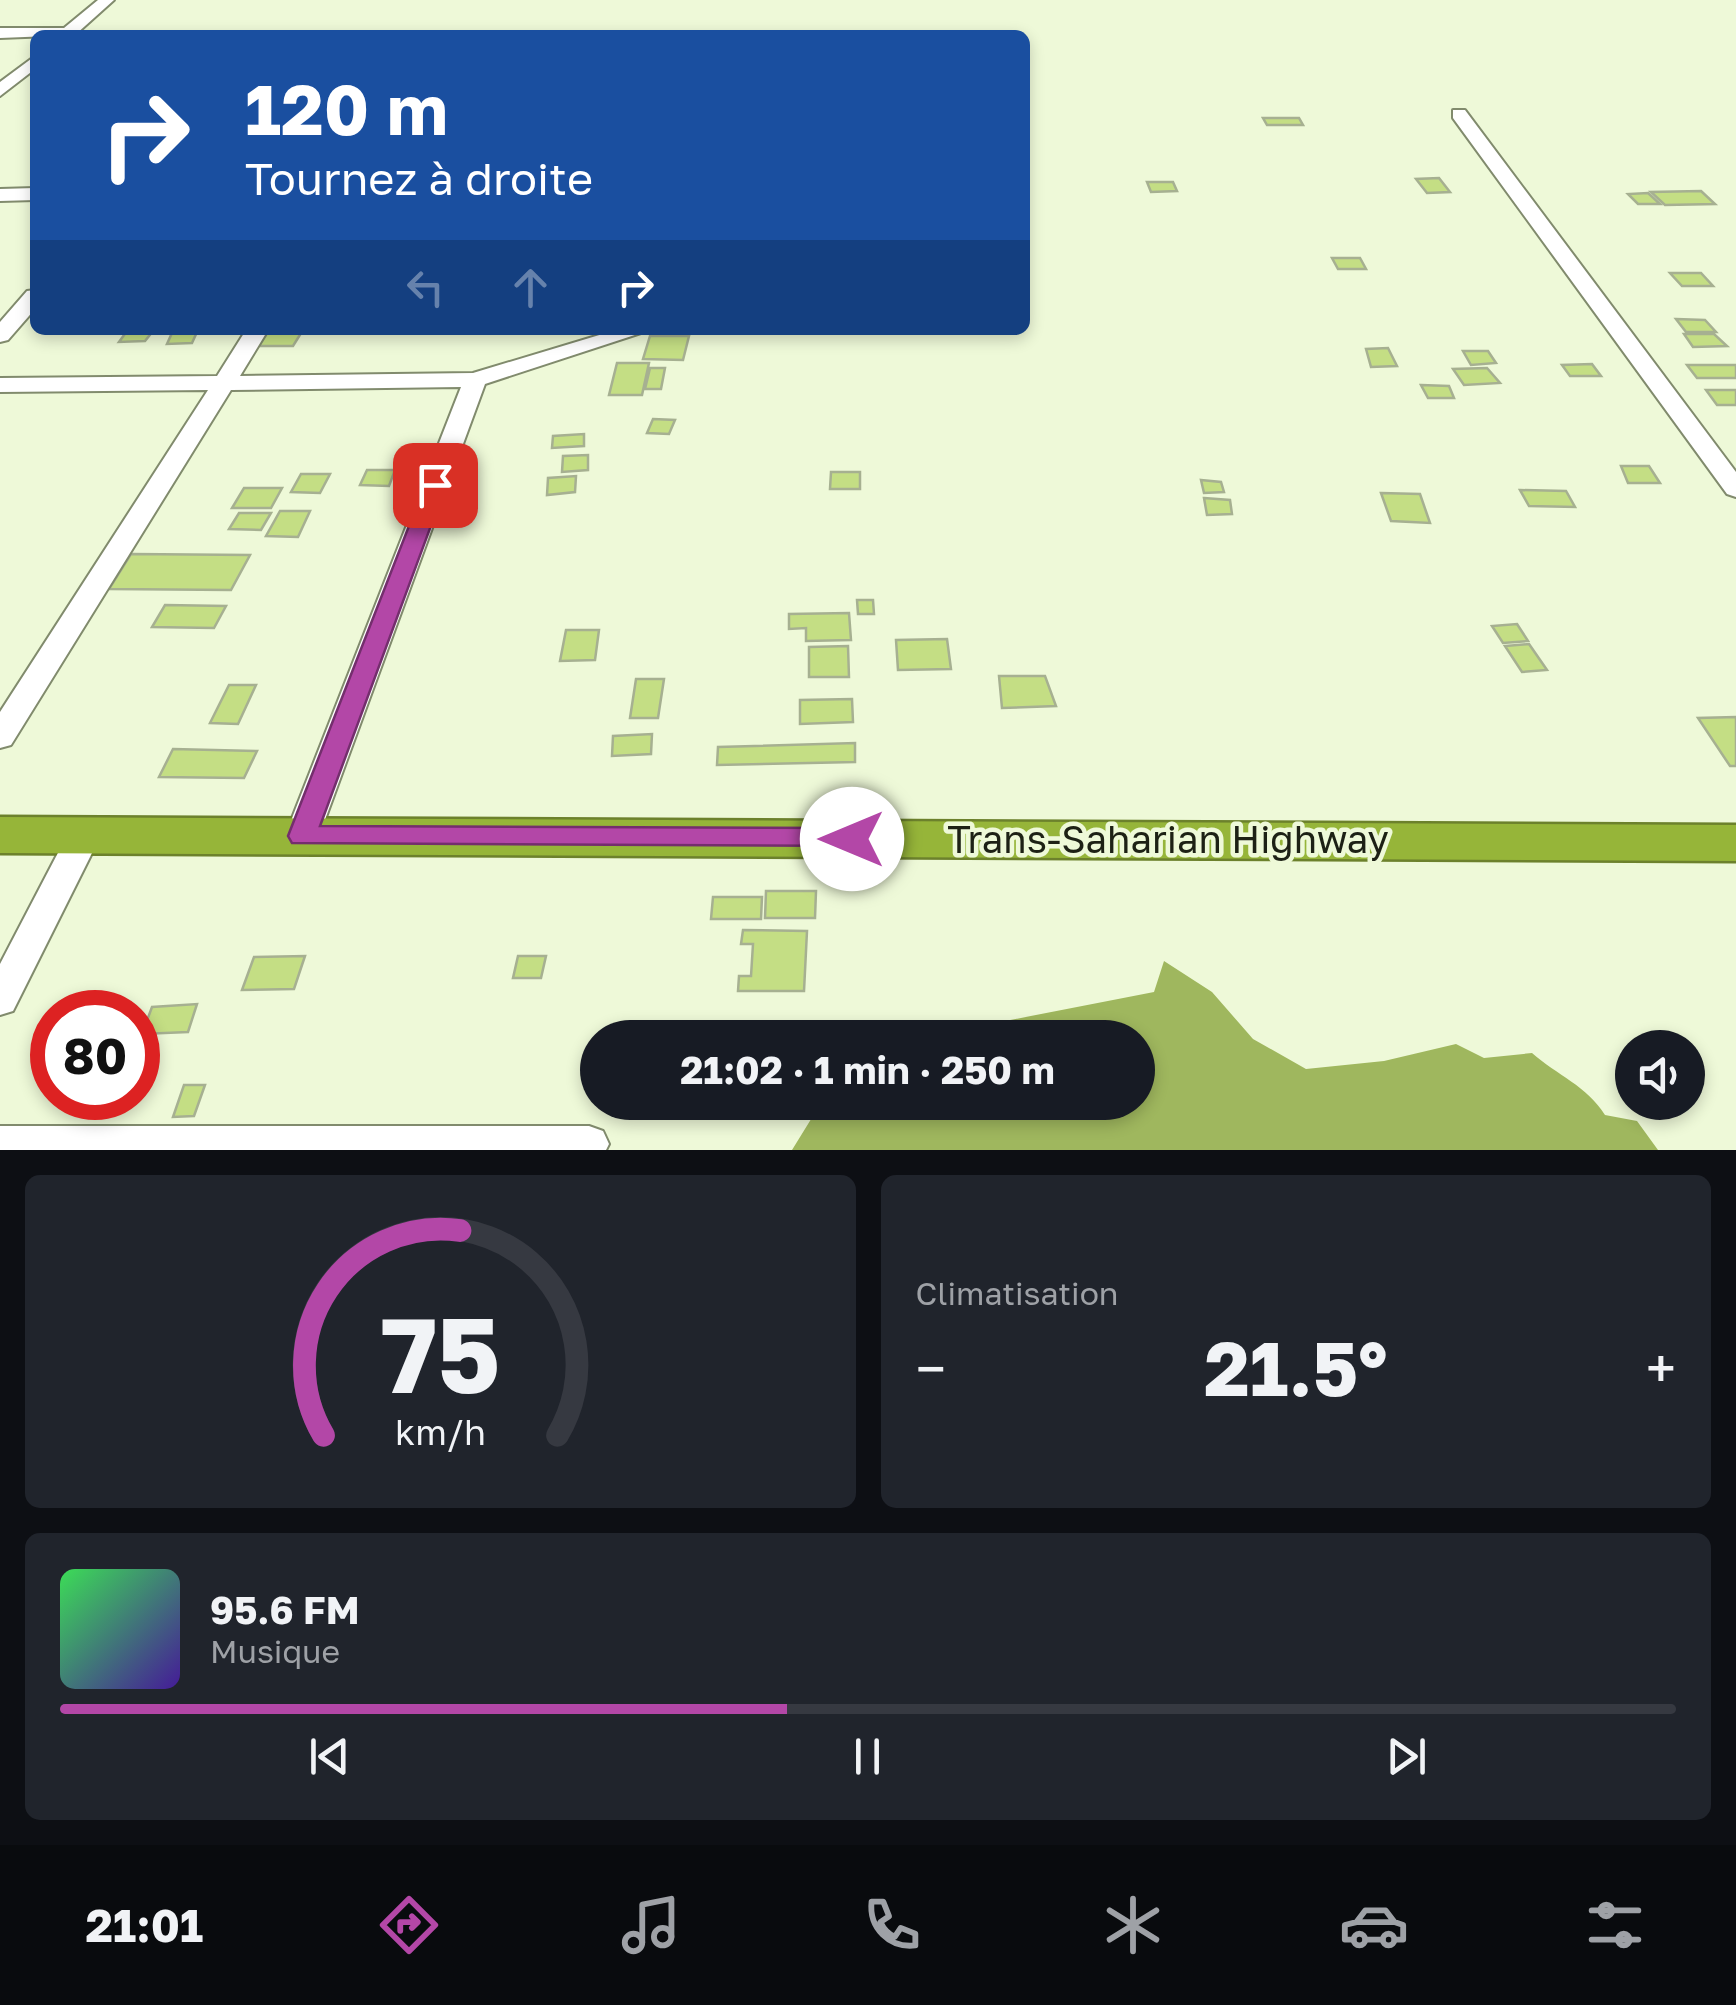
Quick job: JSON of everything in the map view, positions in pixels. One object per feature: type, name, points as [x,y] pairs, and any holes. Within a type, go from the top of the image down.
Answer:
[{"type":"highway","name":"Trans-Saharian Highway","points":[[0,834],[1736,843]]},
{"type":"street","points":[[72,30],[107,0]]},
{"type":"street","points":[[0,33],[30,33]]},
{"type":"street","points":[[2,89],[30,65]]},
{"type":"street","points":[[2,89],[30,87]]},
{"type":"street","points":[[1459,114],[1736,488]]},
{"type":"street","points":[[0,195],[30,194]]},
{"type":"street","points":[[0,335],[30,302]]},
{"type":"street","points":[[0,737],[253,335]]},
{"type":"street","points":[[0,385],[475,380],[623,335]]},
{"type":"street","points":[[302,836],[475,380]]},
{"type":"street","points":[[0,1000],[84,835]]},
{"type":"street","points":[[0,1144],[590,1144]]},
{"type":"shaded area","points":[[1164,961],[1212,992],[1253,1039],[1306,1069],[1384,1061],[1456,1044],[1484,1058],[1532,1053],[1581,1088],[1605,1115],[1615,1120],[1637,1121],[1658,1150],[792,1150],[811,1120],[1155,1120],[1155,1020],[1010,1020],[1154,992]]},
{"type":"building","points":[[1263,118],[1299,118],[1303,125],[1267,125]]},
{"type":"building","points":[[1439,178],[1450,192],[1427,193],[1416,179]]},
{"type":"building","points":[[1147,182],[1173,182],[1177,191],[1151,192]]},
{"type":"building","points":[[1701,191],[1715,204],[1665,205],[1651,192]]},
{"type":"building","points":[[1648,193],[1660,204],[1638,204],[1628,194]]},
{"type":"building","points":[[1332,258],[1360,258],[1366,269],[1338,269]]},
{"type":"building","points":[[1670,273],[1701,273],[1713,286],[1682,286]]},
{"type":"building","points":[[1676,319],[1705,320],[1716,332],[1686,332]]},
{"type":"building","points":[[1684,334],[1714,334],[1727,346],[1693,347]]},
{"type":"building","points":[[124,335],[150,335],[145,341],[119,342]]},
{"type":"building","points":[[171,335],[196,335],[192,343],[167,344]]},
{"type":"building","points":[[266,335],[300,335],[293,346],[259,346]]},
{"type":"building","points":[[650,336],[689,336],[683,360],[643,359]]},
{"type":"building","points":[[1388,348],[1397,366],[1371,367],[1366,349]]},
{"type":"building","points":[[1463,351],[1488,351],[1496,363],[1471,365]]},
{"type":"building","points":[[617,363],[649,363],[642,395],[609,395]]},
{"type":"building","points":[[1592,364],[1601,376],[1570,376],[1562,365]]},
{"type":"building","points":[[1687,365],[1736,365],[1736,378],[1697,378]]},
{"type":"building","points":[[650,368],[665,368],[661,389],[645,389]]},
{"type":"building","points":[[1487,368],[1500,383],[1464,385],[1453,369]]},
{"type":"building","points":[[1421,385],[1449,386],[1454,398],[1428,398]]},
{"type":"building","points":[[1706,390],[1736,390],[1736,405],[1717,405]]},
{"type":"building","points":[[653,419],[675,420],[669,434],[647,433]]},
{"type":"building","points":[[584,434],[584,446],[552,448],[553,436]]},
{"type":"building","points":[[588,455],[588,470],[562,472],[563,456]]},
{"type":"building","points":[[1621,466],[1649,466],[1660,483],[1628,483]]},
{"type":"building","points":[[367,470],[395,470],[389,486],[360,485]]},
{"type":"building","points":[[831,472],[860,472],[860,489],[830,489]]},
{"type":"building","points":[[301,474],[330,474],[320,493],[291,492]]},
{"type":"building","points":[[576,476],[575,492],[547,495],[548,478]]},
{"type":"building","points":[[1201,480],[1221,482],[1224,492],[1204,493]]},
{"type":"building","points":[[244,488],[282,488],[271,508],[232,508]]},
{"type":"building","points":[[1520,490],[1566,491],[1575,507],[1529,506]]},
{"type":"building","points":[[1381,493],[1420,494],[1430,523],[1391,521]]},
{"type":"building","points":[[1204,498],[1230,500],[1232,514],[1207,515]]},
{"type":"building","points":[[280,511],[310,511],[298,537],[266,536]]},
{"type":"building","points":[[239,513],[271,513],[261,530],[229,529]]},
{"type":"building","points":[[131,554],[250,555],[231,590],[109,589]]},
{"type":"building","points":[[857,600],[873,600],[874,614],[858,614]]},
{"type":"building","points":[[165,605],[226,606],[214,628],[152,627]]},
{"type":"building","points":[[849,613],[851,640],[806,641],[806,628],[789,629],[789,614]]},
{"type":"building","points":[[1517,624],[1528,641],[1503,643],[1492,626]]},
{"type":"building","points":[[566,630],[599,630],[595,660],[560,661]]},
{"type":"building","points":[[947,639],[951,669],[898,670],[896,640]]},
{"type":"building","points":[[1529,644],[1547,670],[1522,672],[1505,646]]},
{"type":"building","points":[[848,646],[849,677],[809,677],[809,647]]},
{"type":"building","points":[[999,676],[1045,676],[1056,706],[1002,708]]},
{"type":"building","points":[[636,679],[664,679],[658,718],[630,718]]},
{"type":"building","points":[[229,685],[256,685],[238,724],[210,723]]},
{"type":"building","points":[[852,699],[853,722],[800,724],[800,700]]},
{"type":"building","points":[[1736,717],[1736,766],[1730,766],[1698,718]]},
{"type":"building","points":[[652,734],[651,754],[612,756],[613,736]]},
{"type":"building","points":[[855,743],[855,762],[717,765],[718,747]]},
{"type":"building","points":[[173,749],[257,751],[244,778],[159,777]]},
{"type":"building","points":[[766,891],[816,891],[815,918],[765,918]]},
{"type":"building","points":[[713,897],[762,897],[761,919],[711,919]]},
{"type":"building","points":[[743,930],[807,931],[804,991],[738,991],[739,976],[751,976],[753,944],[741,944]]},
{"type":"building","points":[[305,956],[294,989],[242,990],[254,957]]},
{"type":"building","points":[[518,956],[546,956],[541,978],[513,978]]},
{"type":"building","points":[[197,1004],[188,1032],[160,1033],[160,1006]]},
{"type":"building","points":[[184,1085],[205,1085],[194,1116],[173,1117]]},
{"type":"route","points":[[435,485],[302,836],[852,839]]}]
